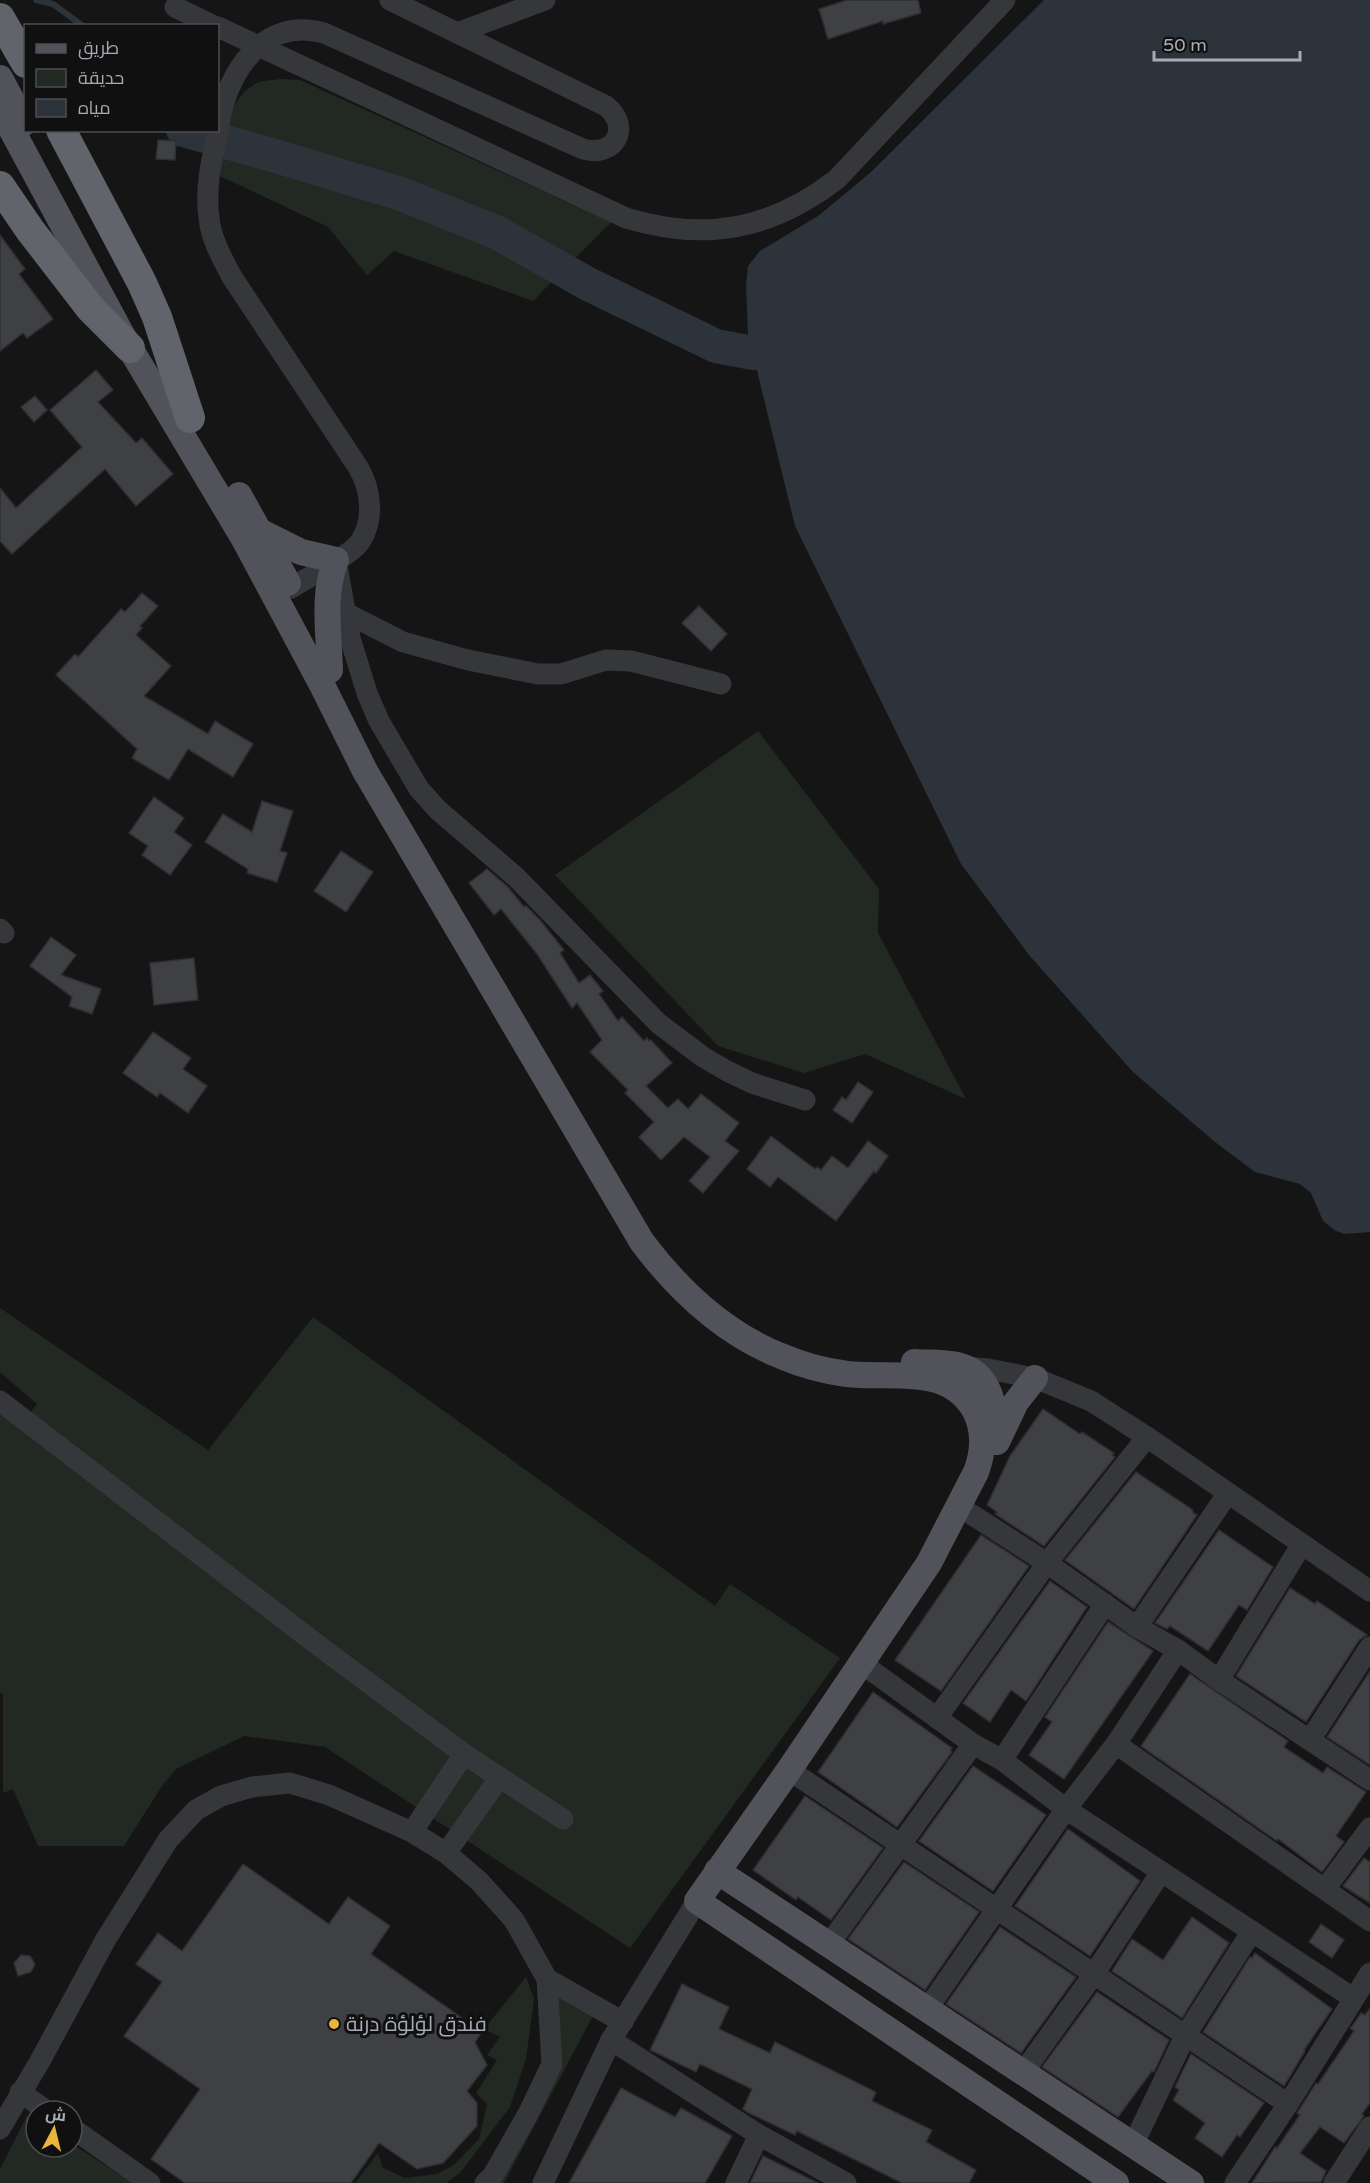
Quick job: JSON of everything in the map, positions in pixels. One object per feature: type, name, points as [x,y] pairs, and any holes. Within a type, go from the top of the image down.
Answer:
[{"type":"highway","points":[[62,132],[142,283],[157,316],[190,418]]},
{"type":"highway","points":[[0,186],[30,230],[92,309],[130,348]]},
{"type":"main road","points":[[1,90],[24,122]]},
{"type":"main road","points":[[1,90],[130,348],[244,538],[365,771],[626,1217],[660,1267],[704,1310],[728,1328],[777,1355],[804,1365],[831,1372],[915,1376],[949,1370]]},
{"type":"main road","points":[[29,132],[134,326],[261,532],[291,588],[377,768],[514,995],[649,1231],[676,1267],[713,1302],[772,1340],[792,1349],[832,1359],[949,1370],[981,1378],[991,1396],[995,1445],[987,1481],[971,1514],[929,1563],[698,1901],[1116,2183]]},
{"type":"main road","points":[[261,532],[301,552],[336,560],[327,591],[330,670]]},
{"type":"main road","points":[[929,1563],[976,1472],[983,1445],[978,1418],[949,1370]]},
{"type":"main road","points":[[995,1445],[1016,1402],[1035,1378]]},
{"type":"main road","points":[[717,1871],[1191,2183]]},
{"type":"street","points":[[219,124],[224,101],[233,78],[258,46],[280,33],[309,29],[324,33],[583,149],[601,151],[616,138],[617,118],[606,106],[390,0]]},
{"type":"street","points":[[457,33],[545,0]]},
{"type":"street","points":[[219,27],[626,218],[669,228],[712,230],[755,223],[777,216],[828,187],[1005,0]]},
{"type":"street","points":[[175,8],[211,24]]},
{"type":"street","points":[[217,132],[207,191],[209,218],[215,245],[232,277],[358,467],[368,489],[369,515],[366,530],[359,543],[291,588]]},
{"type":"street","points":[[336,560],[344,612],[357,664],[379,721],[418,789],[438,810],[518,878],[658,1023],[680,1041],[703,1057],[752,1083],[805,1100]]},
{"type":"street","points":[[344,612],[403,642],[498,666],[550,675],[572,671],[593,663],[619,660],[721,684]]},
{"type":"street","points":[[949,1370],[988,1369],[1035,1378],[1091,1401],[1147,1437],[1370,1592]]},
{"type":"street","points":[[0,1401],[319,1646],[464,1754],[563,1819]]},
{"type":"street","points":[[937,1718],[1047,1563],[1147,1437]]},
{"type":"street","points":[[1137,1627],[1228,1493]]},
{"type":"street","points":[[971,1514],[1047,1563],[1137,1627],[1178,1650],[1219,1680],[1370,1780]]},
{"type":"street","points":[[1219,1680],[1302,1544]]},
{"type":"street","points":[[1002,1760],[1105,1604]]},
{"type":"street","points":[[1310,1740],[1370,1647]]},
{"type":"street","points":[[928,2008],[1066,1809],[1116,1744],[1178,1650]]},
{"type":"street","points":[[861,1663],[974,1744],[1002,1760],[1066,1809],[1353,1998]]},
{"type":"street","points":[[830,1944],[974,1744]]},
{"type":"street","points":[[1116,1744],[1370,1921]]},
{"type":"street","points":[[412,1832],[464,1754]]},
{"type":"street","points":[[789,1770],[1288,2104]]},
{"type":"street","points":[[446,1853],[500,1777]]},
{"type":"street","points":[[0,2129],[40,2061],[106,1939],[168,1840],[196,1810],[221,1796],[252,1787],[290,1784],[329,1795],[412,1832],[446,1853],[479,1881],[514,1920],[547,1979],[552,2064],[528,2114],[492,2177],[485,2183]]},
{"type":"street","points":[[1325,1889],[1370,1828]]},
{"type":"street","points":[[1024,2071],[1094,1974],[1161,1872]]},
{"type":"street","points":[[543,2183],[611,2040],[698,1901]]},
{"type":"street","points":[[1133,2145],[1185,2036],[1252,1931]]},
{"type":"street","points":[[1235,2183],[1288,2104],[1370,1973]]},
{"type":"street","points":[[547,1979],[622,2022]]},
{"type":"street","points":[[611,2040],[759,2135],[846,2183]]},
{"type":"street","points":[[21,2092],[31,2099]]},
{"type":"street","points":[[1334,2183],[1370,2127]]},
{"type":"street","points":[[736,2183],[759,2135]]},
{"type":"street","points":[[84,2136],[150,2183]]},
{"type":"green space","points":[[281,79],[300,80],[611,222],[533,301],[394,251],[367,275],[328,227],[220,176],[224,136],[231,111],[237,100],[257,83]]},
{"type":"green space","points":[[758,731],[879,889],[878,933],[966,1099],[865,1054],[804,1073],[718,1046],[555,875]]},
{"type":"green space","points":[[0,1308],[208,1450],[313,1317],[715,1606],[730,1584],[840,1658],[630,1948],[325,1747],[244,1736],[176,1769],[162,1786],[124,1846],[38,1846],[13,1789],[3,1793],[3,1693],[0,1693],[0,1414],[20,1426],[37,1404],[0,1372]]},
{"type":"green space","points":[[526,1977],[534,1999],[526,2059],[510,2107],[460,2173],[446,2183],[355,2183],[378,2153],[383,2168],[405,2178],[437,2174],[454,2165],[479,2139],[487,2104],[476,2093],[497,2060],[487,2055],[500,2037],[484,2029]]},
{"type":"green space","points":[[554,1993],[594,2014],[504,2183],[488,2183],[532,2119]]},
{"type":"green space","points":[[24,2122],[24,2159],[84,2159],[84,2152],[133,2183],[0,2183],[0,2169]]},
{"type":"water","points":[[1044,0],[1370,0],[1370,1232],[1345,1234],[1336,1231],[1323,1221],[1311,1193],[1300,1184],[1255,1172],[1215,1142],[1133,1072],[1029,955],[961,864],[795,526],[748,334],[746,285],[748,266],[760,251],[818,216],[871,172]]},
{"type":"building","points":[[847,0],[918,0],[921,13],[883,24],[883,21],[828,39],[819,9]]},
{"type":"building","points":[[158,140],[176,141],[175,160],[156,159]]},
{"type":"building","points":[[0,235],[25,269],[19,274],[53,319],[27,338],[23,333],[0,351]]},
{"type":"building","points":[[96,370],[113,390],[98,402],[136,443],[142,438],[173,474],[136,506],[105,469],[12,554],[0,541],[0,488],[16,508],[82,447],[50,410]]},
{"type":"building","points":[[35,396],[47,410],[34,422],[21,407]]},
{"type":"building","points":[[142,593],[158,606],[140,626],[142,628],[136,635],[171,666],[144,696],[208,734],[215,721],[253,744],[233,777],[188,749],[169,780],[132,758],[137,749],[56,675],[75,654],[78,657],[121,609],[125,612]]},
{"type":"building","points":[[699,606],[727,634],[711,651],[682,623]]},
{"type":"building","points":[[154,797],[184,818],[174,832],[192,845],[170,875],[142,855],[148,846],[129,833]]},
{"type":"building","points":[[262,801],[293,811],[280,851],[287,853],[277,882],[247,873],[248,869],[205,842],[223,814],[252,832]]},
{"type":"building","points":[[341,851],[373,872],[346,912],[314,891]]},
{"type":"building","points":[[487,869],[540,920],[564,950],[560,953],[579,983],[590,975],[603,991],[599,994],[618,1021],[622,1017],[644,1041],[647,1038],[651,1040],[672,1063],[646,1086],[668,1108],[678,1099],[688,1109],[701,1094],[739,1123],[725,1141],[739,1151],[703,1193],[689,1181],[710,1157],[684,1137],[661,1160],[639,1137],[654,1122],[625,1093],[628,1090],[590,1052],[602,1040],[577,1003],[572,1008],[537,954],[501,909],[494,915],[469,883]]},
{"type":"building","points":[[51,937],[76,955],[61,975],[101,989],[92,1014],[69,1006],[72,997],[30,966]]},
{"type":"building","points":[[194,958],[198,1000],[154,1005],[150,963]]},
{"type":"building","points":[[153,1032],[191,1058],[183,1069],[207,1086],[188,1113],[160,1093],[157,1097],[123,1073]]},
{"type":"building","points":[[858,1082],[873,1092],[852,1123],[833,1110],[842,1097],[846,1100]]},
{"type":"building","points":[[771,1136],[815,1169],[817,1167],[821,1170],[832,1156],[848,1168],[868,1141],[888,1156],[836,1221],[778,1177],[770,1187],[747,1169]]},
{"type":"building","points":[[1043,1409],[1114,1453],[1112,1455],[1115,1457],[1044,1546],[995,1514],[997,1512],[987,1505],[1010,1456]]},
{"type":"building","points":[[1136,1472],[1197,1515],[1134,1609],[1065,1560]]},
{"type":"building","points":[[1219,1530],[1273,1567],[1247,1610],[1239,1605],[1208,1651],[1170,1626],[1167,1629],[1155,1623]]},
{"type":"building","points":[[981,1535],[1029,1566],[941,1691],[895,1660]]},
{"type":"building","points":[[1050,1581],[1087,1607],[1026,1701],[1011,1690],[990,1722],[963,1703]]},
{"type":"building","points":[[1290,1588],[1315,1604],[1317,1601],[1367,1635],[1359,1640],[1306,1722],[1236,1676]]},
{"type":"building","points":[[1108,1622],[1153,1651],[1064,1779],[1029,1755],[1052,1722],[1045,1717]]},
{"type":"building","points":[[1370,1671],[1370,1765],[1327,1737]]},
{"type":"building","points":[[1190,1674],[1288,1741],[1284,1747],[1323,1773],[1327,1767],[1366,1792],[1336,1836],[1344,1842],[1322,1872],[1278,1839],[1277,1841],[1141,1746]]},
{"type":"building","points":[[873,1692],[952,1748],[950,1750],[952,1752],[897,1827],[818,1772]]},
{"type":"building","points":[[973,1766],[1046,1815],[993,1891],[919,1841]]},
{"type":"building","points":[[805,1796],[883,1848],[831,1920],[798,1897],[796,1900],[753,1870]]},
{"type":"building","points":[[1068,1829],[1140,1881],[1090,1956],[1015,1906]]},
{"type":"building","points":[[1364,1858],[1370,1862],[1370,1903],[1343,1886]]},
{"type":"building","points":[[904,1862],[979,1912],[925,1990],[848,1939]]},
{"type":"building","points":[[243,1864],[329,1924],[348,1897],[390,1926],[371,1954],[482,2032],[475,2042],[487,2065],[467,2091],[477,2103],[477,2126],[443,2163],[417,2169],[379,2143],[351,2183],[185,2183],[151,2159],[200,2089],[124,2036],[162,1982],[136,1964],[158,1933],[182,1951]]},
{"type":"building","points":[[1192,1917],[1229,1943],[1182,2018],[1112,1971],[1132,1939],[1163,1960]]},
{"type":"building","points":[[1321,1924],[1344,1940],[1332,1958],[1309,1942]]},
{"type":"building","points":[[1000,1927],[1076,1977],[1021,2053],[946,2004]]},
{"type":"building","points":[[1255,1953],[1332,2009],[1304,2050],[1284,2086],[1203,2032],[1250,1957],[1252,1958]]},
{"type":"building","points":[[21,1955],[30,1956],[35,1964],[31,1972],[18,1976],[14,1963]]},
{"type":"building","points":[[682,1984],[729,2007],[719,2029],[770,2053],[775,2042],[876,2092],[872,2101],[932,2130],[926,2142],[976,2170],[969,2183],[902,2183],[797,2131],[795,2135],[749,2113],[743,2109],[752,2089],[700,2064],[696,2072],[650,2050]]},
{"type":"building","points":[[1097,1992],[1169,2040],[1154,2072],[1152,2071],[1118,2117],[1042,2067]]},
{"type":"building","points":[[1370,2008],[1370,2103],[1362,2114],[1364,2116],[1344,2143],[1320,2127],[1300,2153],[1326,2171],[1321,2182],[1252,2183],[1275,2147],[1277,2148],[1300,2115],[1297,2113],[1316,2083],[1318,2084],[1354,2031],[1350,2028],[1361,2013],[1365,2015]]},
{"type":"building","points":[[1191,2054],[1264,2103],[1240,2137],[1237,2135],[1222,2157],[1195,2138],[1205,2123],[1173,2100],[1179,2090],[1175,2087]]},
{"type":"building","points":[[621,2088],[675,2117],[681,2108],[732,2136],[705,2183],[569,2183]]},
{"type":"building","points":[[763,2156],[818,2183],[750,2183]]},
{"type":"waterway","points":[[36,0],[53,4],[80,24]]},
{"type":"waterway","points":[[190,132],[401,194],[498,233],[588,284],[716,346],[753,353]]},
{"type":"place","name":"فندق لؤلؤة درنة","points":[[334,2024]]}]
